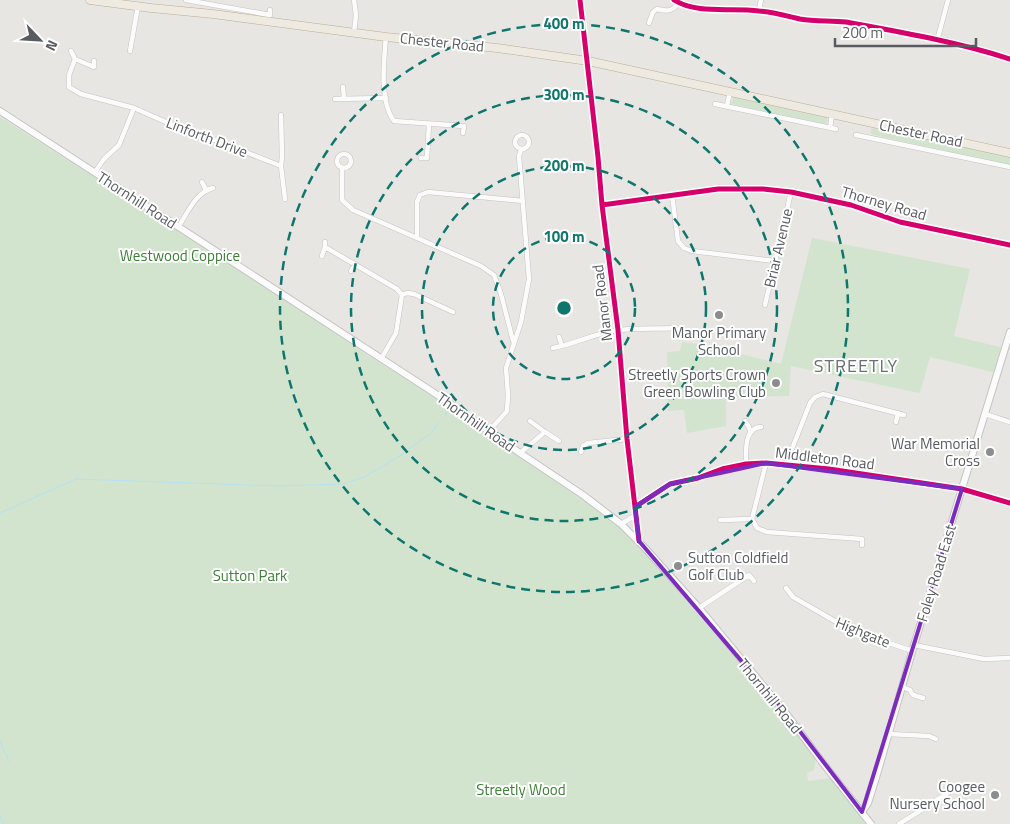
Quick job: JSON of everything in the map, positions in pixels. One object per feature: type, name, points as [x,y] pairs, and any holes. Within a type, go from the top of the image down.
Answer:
[{"type":"highway","name":"Chester Road","points":[[90,0],[138,6],[152,4],[213,14],[497,48],[588,61],[1010,152]]},
{"type":"main road","name":"Thornhill Road","points":[[0,111],[436,394],[520,453],[583,494],[621,524],[699,608],[785,712],[870,822]]},
{"type":"main road","name":"Foley Road East","points":[[862,812],[868,803],[913,648],[985,414],[1007,352],[1010,332]]},
{"type":"street","points":[[186,0],[210,2],[270,15],[270,10]]},
{"type":"street","points":[[354,0],[356,15],[354,32]]},
{"type":"street","name":"Manor Road","points":[[580,0],[602,205],[618,330],[638,541]]},
{"type":"street","points":[[674,0],[684,6],[701,9],[738,8],[801,19],[843,22],[982,50],[1010,59]]},
{"type":"street","points":[[758,10],[761,0]]},
{"type":"street","points":[[937,41],[948,0]]},
{"type":"street","points":[[649,22],[653,12],[657,9],[664,11],[672,10],[679,3]]},
{"type":"street","points":[[124,46],[131,49],[138,6]]},
{"type":"street","points":[[386,36],[383,68],[386,98],[390,115],[394,121],[464,126],[463,133]]},
{"type":"street","points":[[71,51],[75,59],[94,67],[94,61]]},
{"type":"street","name":"Linforth Drive","points":[[75,59],[69,75],[68,87],[81,94],[134,108],[174,126],[207,136],[281,166]]},
{"type":"street","points":[[343,87],[344,98]]},
{"type":"street","points":[[727,106],[730,91]]},
{"type":"street","points":[[335,98],[386,98]]},
{"type":"street","points":[[715,104],[833,128],[832,114]]},
{"type":"street","points":[[95,172],[104,159],[119,145],[134,108]]},
{"type":"street","points":[[279,119],[282,157],[281,192],[285,199]]},
{"type":"street","points":[[421,158],[427,158],[429,124]]},
{"type":"street","name":"Chester Road","points":[[856,135],[867,134],[1010,167]]},
{"type":"street","points":[[489,430],[507,411],[506,368],[521,322],[529,279],[519,156],[521,150]]},
{"type":"street","points":[[342,169],[342,200],[353,210],[481,266],[494,275],[514,342]]},
{"type":"street","points":[[202,182],[206,190]]},
{"type":"street","points":[[179,226],[196,200],[206,190],[213,188]]},
{"type":"street","name":"Thorney Road","points":[[602,205],[718,189],[791,192],[851,205],[900,222],[1010,245]]},
{"type":"street","points":[[417,238],[417,202],[420,195],[428,192],[523,201]]},
{"type":"street","name":"Briar Avenue","points":[[765,305],[791,192]]},
{"type":"street","points":[[672,195],[678,241],[684,248],[692,251],[775,262]]},
{"type":"street","points":[[322,256],[325,245],[397,288],[402,296],[396,333],[381,359]]},
{"type":"street","points":[[351,271],[355,264]]},
{"type":"street","points":[[381,288],[384,281]]},
{"type":"street","points":[[402,296],[408,293],[414,294],[437,308],[453,312]]},
{"type":"street","points":[[553,348],[590,336],[618,330],[677,328],[676,333]]},
{"type":"street","points":[[559,337],[562,346]]},
{"type":"street","points":[[786,464],[810,403],[815,397],[823,394],[904,415]]},
{"type":"street","points":[[896,422],[898,413]]},
{"type":"street","points":[[985,414],[1010,422]]},
{"type":"street","points":[[530,421],[559,442]]},
{"type":"street","points":[[745,422],[749,426],[750,431],[746,464]]},
{"type":"street","points":[[750,431],[755,427],[760,427]]},
{"type":"street","points":[[520,453],[545,432]]},
{"type":"street","points":[[581,452],[583,446],[588,444],[627,439]]},
{"type":"street","points":[[766,462],[752,519],[754,524],[761,530],[862,539]]},
{"type":"street","name":"Middleton Road","points":[[635,507],[670,484],[746,464],[766,462],[962,489],[1010,503]]},
{"type":"street","points":[[621,524],[636,515]]},
{"type":"street","points":[[720,520],[752,519]]},
{"type":"street","points":[[699,608],[749,575],[754,581]]},
{"type":"street","name":"Highgate","points":[[786,588],[793,597],[852,631],[913,648]]},
{"type":"street","points":[[790,594],[795,589]]},
{"type":"street","points":[[913,648],[984,659],[1010,658]]},
{"type":"street","points":[[902,687],[910,690],[913,695],[923,698]]},
{"type":"street","points":[[888,734],[928,736],[936,739]]},
{"type":"street","points":[[928,805],[948,793]]},
{"type":"street","points":[[899,824],[923,809]]},
{"type":"highlighted area","points":[[766,463],[962,489],[862,812],[785,712],[639,541],[635,507],[670,484]]},
{"type":"green space","points":[[734,97],[825,116],[828,120],[826,124],[735,105],[731,103]]},
{"type":"green space","name":"Sutton Park","points":[[0,117],[222,258],[435,397],[522,455],[607,516],[640,546],[667,578],[675,584],[786,718],[816,758],[814,770],[807,773],[808,781],[832,778],[868,824],[0,824]]},
{"type":"green space","points":[[874,128],[1007,155],[1010,156],[1010,165],[874,135],[871,133],[871,129]]},
{"type":"green space","points":[[812,238],[970,269],[954,336],[1004,348],[997,373],[930,357],[919,393],[791,366],[789,396],[726,397],[726,426],[687,433],[684,410],[668,411],[667,352],[680,351],[682,342],[704,345],[781,364]]},
{"type":"waterway","points":[[445,416],[448,412]]},
{"type":"waterway","points":[[409,449],[429,435],[439,423]]},
{"type":"waterway","points":[[0,513],[76,479],[277,486],[343,484],[364,477],[405,453]]},
{"type":"waterway","points":[[0,742],[9,761]]},
{"type":"waterway","points":[[0,816],[4,824]]},
{"type":"railway","points":[[874,824],[948,780],[1010,748]]},
{"type":"cycle path","points":[[580,0],[602,205],[618,330],[627,439],[639,541]]},
{"type":"cycle path","points":[[674,0],[683,5],[704,9],[748,10],[769,12],[806,20],[846,22],[949,42],[1010,59]]},
{"type":"cycle path","points":[[602,205],[718,189],[763,189],[791,192],[851,205],[900,222],[1010,245]]},
{"type":"cycle path","points":[[635,507],[670,484],[698,478],[722,469],[746,464],[766,463],[829,469],[962,489],[1010,503]]},
{"type":"place","name":"Manor Primary School","points":[[719,315]]},
{"type":"place","name":"Streetly Sports Crown Green Bowling Club","points":[[776,383]]},
{"type":"place","name":"War Memorial Cross","points":[[990,452]]},
{"type":"place","name":"Sutton Coldfield Golf Club","points":[[678,566]]},
{"type":"place","name":"Coogee Nursery School","points":[[995,795]]},
{"type":"district","name":"STREETLY","points":[[856,365]]},
{"type":"park label","name":"Westwood Coppice","points":[[180,255]]},
{"type":"park label","name":"Streetly Wood","points":[[521,789]]}]
